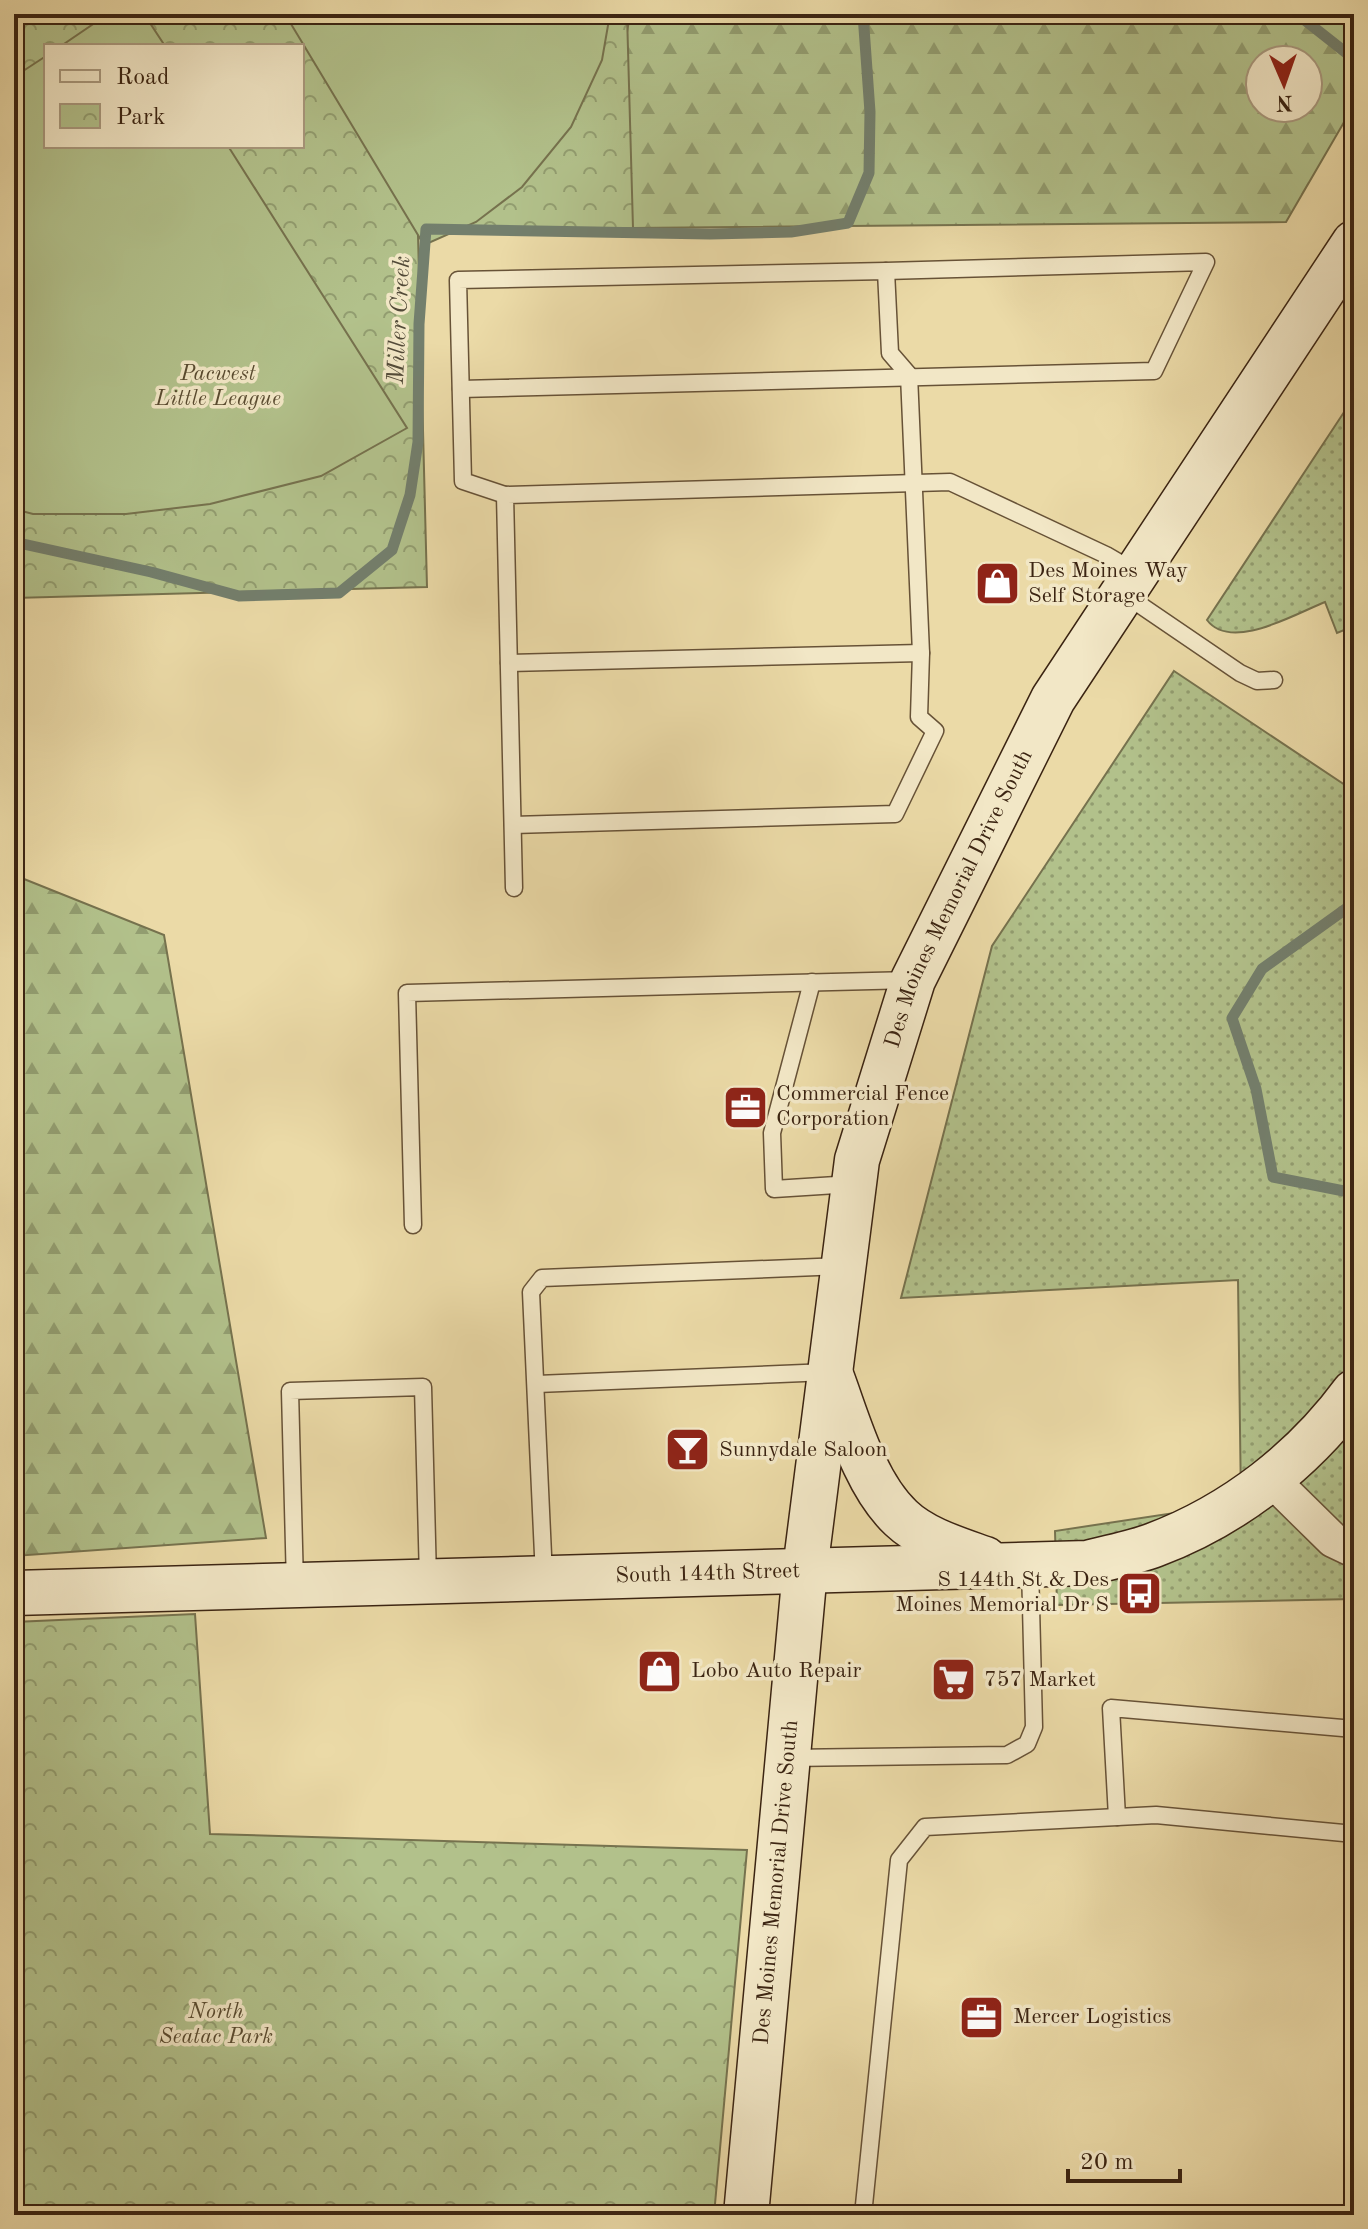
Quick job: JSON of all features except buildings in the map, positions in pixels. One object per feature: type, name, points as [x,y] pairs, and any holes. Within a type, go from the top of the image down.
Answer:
[{"type":"main road","name":"Des Moines Memorial Drive South","points":[[746,2215],[805,1570],[857,1160],[913,980],[1053,699],[1354,243]]},
{"type":"main road","points":[[830,1372],[861,1458],[901,1518],[931,1538],[1016,1564]]},
{"type":"main road","name":"South 144th Street","points":[[14,1593],[1088,1563],[1154,1545],[1209,1519],[1271,1479],[1312,1443],[1354,1392]]},
{"type":"street","points":[[1271,1479],[1333,1540],[1354,1550]]},
{"type":"lane","points":[[461,389],[1154,371],[1206,262],[458,280],[463,481],[505,495],[950,482],[1106,555],[1130,583],[1240,673],[1257,681],[1274,680]]},
{"type":"lane","points":[[513,825],[895,814],[935,731],[919,717],[921,653],[909,375],[890,353],[886,271]]},
{"type":"lane","points":[[505,495],[514,888]]},
{"type":"lane","points":[[509,663],[921,653]]},
{"type":"lane","points":[[413,1225],[407,993],[913,980]]},
{"type":"lane","points":[[812,982],[772,1133],[774,1189],[854,1184]]},
{"type":"lane","points":[[544,1577],[531,1292],[542,1278],[843,1266]]},
{"type":"lane","points":[[537,1384],[830,1372]]},
{"type":"lane","points":[[295,1585],[290,1391],[423,1387],[428,1581]]},
{"type":"lane","points":[[788,1758],[1007,1755],[1027,1744],[1034,1727],[1016,1564]]},
{"type":"lane","points":[[1117,1817],[1111,1708],[1354,1729]]},
{"type":"lane","points":[[863,2215],[899,1860],[925,1827],[1156,1815],[1354,1834]]},
{"type":"green space","name":"Pacwest Little League","points":[[14,14],[627,14],[633,228],[418,235],[427,587],[14,598]]},
{"type":"green space","points":[[108,14],[144,14],[164,44],[64,44]]},
{"type":"green space","points":[[285,14],[610,14],[602,60],[571,127],[522,187],[476,222],[424,245]]},
{"type":"green space","points":[[630,14],[1354,14],[1354,105],[1286,222],[633,228],[478,233],[564,176],[617,93]]},
{"type":"green space","points":[[44,57],[44,148],[229,148],[407,428],[321,476],[210,504],[126,514],[33,514],[14,509],[14,77]]},
{"type":"green space","points":[[1354,397],[1354,626],[1337,633],[1325,602],[1264,628],[1247,632],[1218,629],[1207,620]]},
{"type":"green space","points":[[1174,671],[1354,791],[1354,1599],[1057,1605],[1055,1531],[1241,1503],[1238,1280],[901,1298],[992,946]]},
{"type":"green space","points":[[14,875],[164,935],[266,1538],[14,1556]]},
{"type":"green space","name":"North Seatac Park","points":[[195,1614],[210,1834],[747,1850],[714,2215],[14,2215],[14,1622]]},
{"type":"waterway","name":"Miller Creek","points":[[14,542],[151,572],[239,596],[339,593],[392,550],[410,495],[418,442],[419,324],[426,229],[710,234],[791,232],[848,223],[869,173],[870,112],[863,14]]},
{"type":"waterway","name":"Miller Creek","points":[[1297,14],[1354,59]]},
{"type":"waterway","points":[[1347,908],[1262,969],[1232,1018],[1256,1089],[1273,1177],[1354,1193]]},
{"type":"place","name":"Des Moines Way Self Storage","points":[[997,584]]},
{"type":"place","name":"Commercial Fence Corporation","points":[[745,1107]]},
{"type":"place","name":"Sunnydale Saloon","points":[[688,1450]]},
{"type":"place","name":"S 144th St & Des Moines Memorial Dr S","points":[[1140,1593]]},
{"type":"place","name":"Lobo Auto Repair","points":[[660,1671]]},
{"type":"place","name":"757 Market","points":[[953,1680]]},
{"type":"place","name":"Mercer Logistics","points":[[982,2017]]}]
